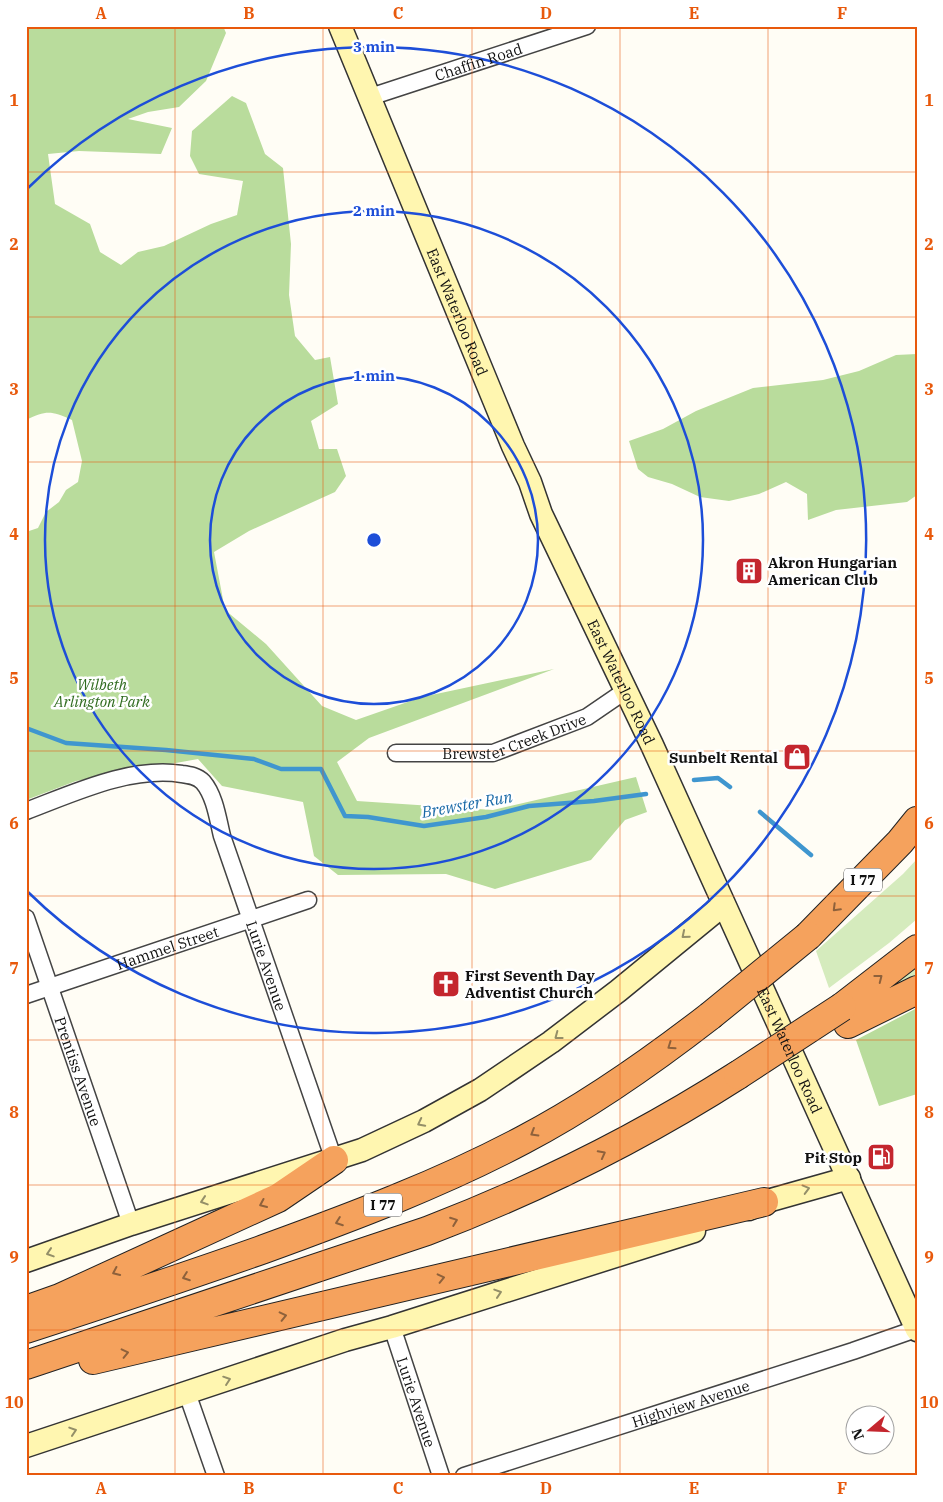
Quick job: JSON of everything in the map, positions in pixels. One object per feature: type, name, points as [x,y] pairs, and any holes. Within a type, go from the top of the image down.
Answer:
[{"type":"highway","name":"I 77","points":[[26,1329],[154,1288],[353,1217],[474,1165],[525,1139],[608,1089],[680,1040],[710,1016],[808,936],[893,849],[917,821]]},
{"type":"highway","points":[[845,1016],[917,949]]},
{"type":"highway","points":[[845,1016],[917,990]]},
{"type":"highway","name":"I 77","points":[[26,1365],[488,1208],[557,1177],[635,1136],[739,1080],[845,1016]]},
{"type":"highway","points":[[26,1310],[60,1298],[278,1198],[334,1160]]},
{"type":"highway","points":[[26,1376],[764,1202]]},
{"type":"main road","name":"East Waterloo Road","points":[[340,26],[513,446],[530,482],[541,514],[652,745],[916,1330]]},
{"type":"main road","points":[[26,1261],[131,1224],[334,1160],[396,1136],[480,1090],[551,1042],[618,991],[724,905]]},
{"type":"main road","points":[[26,1446],[344,1340],[392,1327],[720,1222],[764,1202],[849,1178]]},
{"type":"street","name":"Chaffin Road","points":[[370,97],[587,26]]},
{"type":"street","name":"Brewster Creek Drive","points":[[396,752],[493,753],[587,717],[625,691]]},
{"type":"street","name":"Lurie Avenue","points":[[26,811],[75,793],[140,773],[167,772],[194,776],[202,782],[212,801],[222,836],[334,1160]]},
{"type":"street","name":"Hammel Street","points":[[26,995],[308,900]]},
{"type":"street","name":"Prentiss Avenue","points":[[26,918],[131,1224]]},
{"type":"street","name":"Lurie Avenue","points":[[392,1327],[441,1476]]},
{"type":"street","name":"Highview Avenue","points":[[464,1476],[916,1330]]},
{"type":"street","points":[[187,1393],[216,1476]]},
{"type":"green space","name":"Wilbeth Arlington Park","points":[[26,26],[223,26],[226,33],[206,81],[179,107],[148,112],[128,119],[172,128],[161,154],[79,151],[48,154],[55,204],[90,224],[100,252],[121,265],[138,252],[164,246],[211,224],[237,215],[243,181],[199,174],[190,156],[192,131],[232,96],[246,103],[265,154],[283,168],[291,244],[289,295],[295,336],[315,360],[330,357],[338,404],[311,421],[319,449],[337,449],[346,476],[335,492],[249,531],[214,552],[225,610],[266,644],[322,706],[356,720],[422,697],[554,669],[369,738],[337,762],[357,801],[493,810],[636,777],[647,812],[625,820],[591,860],[495,889],[446,874],[338,875],[314,856],[303,802],[222,786],[198,759],[76,781],[26,800],[26,532],[38,528],[46,512],[59,502],[66,490],[78,482],[82,461],[72,420],[54,413],[44,413],[26,420]]},
{"type":"green space","points":[[917,354],[917,495],[907,502],[836,510],[808,520],[807,494],[786,482],[759,494],[729,501],[700,497],[672,484],[648,477],[638,469],[629,441],[663,429],[696,411],[753,388],[823,380],[859,371],[896,355]]},
{"type":"green space","points":[[917,859],[917,919],[889,943],[829,988],[816,951],[903,874]]},
{"type":"green space","points":[[917,955],[917,984],[900,993],[897,974]]},
{"type":"green space","points":[[917,1008],[917,1094],[879,1106],[856,1040]]},
{"type":"waterway","name":"Brewster Run","points":[[26,728],[66,743],[166,750],[254,759],[281,769],[321,769],[345,816],[368,817],[424,826],[486,817],[529,806],[594,801],[646,794]]},
{"type":"waterway","name":"Brewster Run","points":[[694,780],[718,778],[730,787]]},
{"type":"waterway","name":"Brewster Run","points":[[760,812],[811,855]]},
{"type":"place","name":"Akron Hungarian American Club","points":[[749,571]]},
{"type":"place","name":"Sunbelt Rental","points":[[797,757]]},
{"type":"place","name":"First Seventh Day Adventist Church","points":[[446,984]]},
{"type":"place","name":"Pit Stop","points":[[881,1157]]}]
